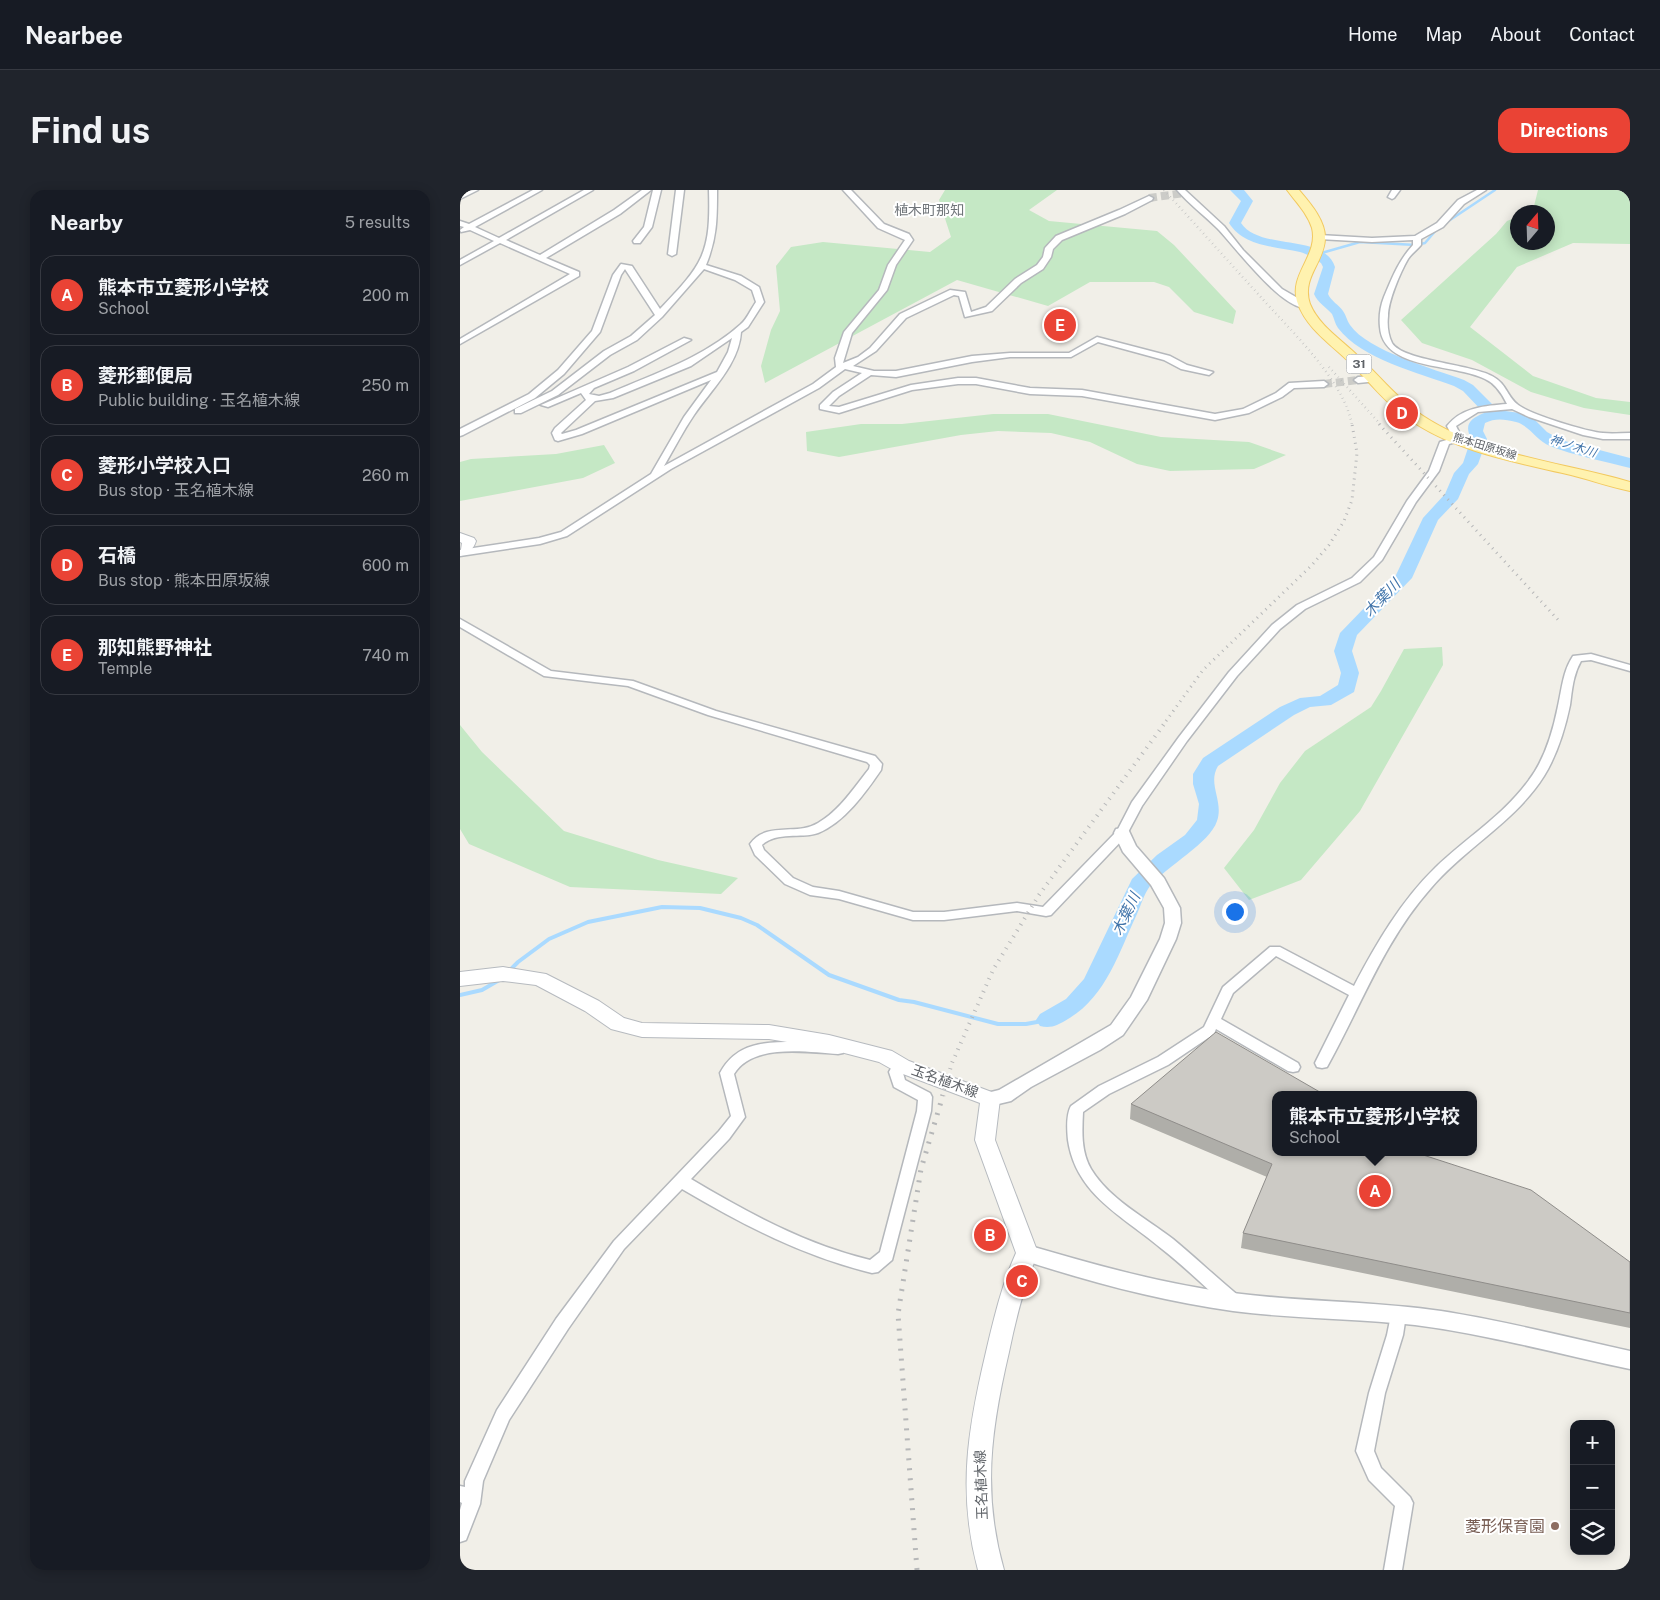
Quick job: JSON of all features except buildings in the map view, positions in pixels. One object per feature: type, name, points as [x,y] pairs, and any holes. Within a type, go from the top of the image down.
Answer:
[{"type":"main road","points":[[1293,190],[1308,209],[1316,225],[1318,242]]},
{"type":"main road","name":"熊本田原坂線","points":[[1318,242],[1302,281],[1301,295],[1305,306],[1312,319],[1375,379],[1398,404],[1420,421],[1463,441],[1630,486]]},
{"type":"main road","points":[[460,537],[469,541],[468,546],[460,552]]},
{"type":"main road","name":"玉名植木線","points":[[460,978],[503,974],[539,979],[579,998],[618,1024],[642,1030],[769,1032],[801,1036],[858,1049],[885,1056],[900,1065],[990,1099],[984,1140],[998,1172],[1027,1253],[1018,1272],[987,1395],[980,1441],[977,1470],[980,1512],[986,1556],[991,1570]]},
{"type":"street","points":[[460,197],[474,190]]},
{"type":"street","points":[[460,233],[538,190]]},
{"type":"street","points":[[460,263],[589,190]]},
{"type":"street","points":[[541,258],[617,212],[647,190]]},
{"type":"street","points":[[637,241],[648,228],[657,190]]},
{"type":"street","points":[[672,254],[680,190]]},
{"type":"street","points":[[518,411],[555,393],[607,353],[634,338],[659,315],[702,266],[710,246],[714,223],[713,190]]},
{"type":"street","points":[[847,190],[881,226],[906,236],[909,240],[892,264],[883,290],[878,298],[848,332],[838,363],[843,366],[868,373],[896,374],[972,359],[1010,355],[1071,355],[1097,339],[1167,358],[1184,367],[1209,372]]},
{"type":"street","points":[[1181,190],[1221,228],[1240,252],[1278,291],[1305,306]]},
{"type":"street","points":[[1318,242],[1417,238],[1440,225],[1461,202],[1482,190]]},
{"type":"street","points":[[460,552],[540,541],[558,536],[586,520],[654,475],[816,386],[843,366],[847,366],[875,348],[899,318],[934,304],[953,292],[962,294],[968,315],[989,309],[1018,281],[1040,267],[1047,257],[1049,248],[1059,238],[1114,216],[1149,198]]},
{"type":"street","points":[[460,223],[576,274],[460,342]]},
{"type":"street","points":[[1417,238],[1417,245],[1405,258],[1385,304],[1386,339],[1390,346],[1402,355],[1454,366],[1489,378],[1503,388],[1513,406]]},
{"type":"street","points":[[460,433],[532,396],[561,372],[596,332],[617,275],[624,266],[629,268],[634,274],[659,315]]},
{"type":"street","points":[[506,411],[518,411],[544,406],[673,359],[688,364],[737,332],[760,302],[756,289],[738,278],[702,266]]},
{"type":"street","points":[[654,475],[688,418],[735,347],[738,338],[737,332]]},
{"type":"street","points":[[590,388],[585,394],[587,398],[608,397],[673,359],[687,340]]},
{"type":"street","points":[[868,373],[836,394],[823,406],[839,410],[911,388],[949,382],[976,381],[1030,391],[1082,393],[1215,417],[1246,411],[1279,395],[1292,385],[1324,384]]},
{"type":"street","points":[[592,399],[556,432],[558,438],[718,374]]},
{"type":"street","points":[[1358,380],[1375,379]]},
{"type":"street","points":[[1463,441],[1451,426],[1457,420],[1476,410],[1513,406],[1532,415],[1586,433],[1602,436],[1630,436]]},
{"type":"street","points":[[460,622],[472,631],[548,674],[644,687],[712,713],[871,759],[876,764],[875,770],[830,821],[816,830],[770,834],[761,837],[756,844],[759,852],[789,881],[810,891],[839,895],[913,916],[944,916],[1017,907],[1046,912],[1122,833],[1136,805],[1233,674],[1276,627],[1301,607],[1365,573],[1378,558],[1412,501],[1434,471],[1445,442],[1463,441]]},
{"type":"street","points":[[1322,1063],[1384,942],[1401,916],[1429,883],[1516,806],[1535,781],[1555,738],[1564,706],[1567,679],[1577,658],[1591,657],[1630,668]]},
{"type":"street","points":[[990,1099],[1004,1096],[1117,1030],[1138,1000],[1168,939],[1173,922],[1172,908],[1158,882],[1129,848],[1122,833]]},
{"type":"street","points":[[1234,1302],[1157,1235],[1114,1204],[1095,1186],[1080,1164],[1075,1148],[1074,1128],[1076,1110],[1104,1090],[1163,1061],[1209,1030],[1228,990],[1275,950],[1358,994]]},
{"type":"street","points":[[1214,1021],[1293,1067]]},
{"type":"street","points":[[460,1534],[466,1496],[503,1415],[562,1324],[619,1246],[724,1135],[738,1117],[728,1074],[736,1060],[751,1053],[785,1046],[858,1049]]},
{"type":"street","points":[[681,1181],[716,1202],[799,1244],[842,1261],[872,1267],[886,1255],[910,1173],[924,1111],[925,1097],[899,1083],[896,1072],[900,1065]]},
{"type":"street","points":[[1027,1253],[1140,1283],[1234,1302],[1398,1315],[1488,1328],[1630,1360]]},
{"type":"street","points":[[1393,1570],[1404,1503],[1375,1474],[1365,1451],[1377,1392],[1395,1335],[1398,1315]]},
{"type":"green space","points":[[945,190],[1057,190],[1029,210],[1049,221],[1157,231],[1174,245],[1236,311],[1233,324],[1194,312],[1169,287],[1154,282],[1090,282],[1048,306],[957,280],[765,383],[761,366],[771,330],[780,311],[776,266],[791,247],[823,242],[930,252],[951,237],[939,200]]},
{"type":"green space","points":[[1538,190],[1630,190],[1630,244],[1573,243],[1517,267],[1470,327],[1533,376],[1596,398],[1630,402],[1630,415],[1584,408],[1531,392],[1472,360],[1422,343],[1401,320],[1496,234],[1507,221],[1510,220],[1510,250],[1555,250],[1555,205],[1534,205]]},
{"type":"green space","points":[[993,414],[1048,414],[1161,437],[1249,442],[1286,455],[1254,469],[1170,471],[1137,464],[1090,442],[1051,433],[998,431],[961,435],[839,457],[807,451],[806,432],[861,424],[902,424]]},
{"type":"green space","points":[[604,445],[615,463],[583,478],[460,501],[460,462],[471,459],[556,454]]},
{"type":"green space","points":[[1442,647],[1443,665],[1360,811],[1301,880],[1249,900],[1224,868],[1254,830],[1280,783],[1305,751],[1371,707],[1404,649]]},
{"type":"green space","points":[[460,725],[482,752],[564,831],[658,860],[738,878],[721,894],[570,887],[469,844],[460,829]]},
{"type":"waterway","name":"木葉川","points":[[1236,190],[1247,201],[1235,223],[1246,235],[1266,242],[1306,250],[1327,261],[1329,267],[1321,294],[1323,299],[1338,313],[1343,326],[1350,333],[1379,354],[1468,388],[1493,414]]},
{"type":"waterway","points":[[1447,222],[1495,190]]},
{"type":"waterway","points":[[1318,254],[1360,242],[1416,245],[1425,243],[1437,229]]},
{"type":"waterway","name":"木葉川","points":[[1048,1020],[1074,1005],[1093,983],[1140,884],[1164,860],[1192,840],[1207,821],[1209,804],[1203,784],[1203,774],[1210,762],[1287,711],[1307,702],[1324,701],[1347,688],[1350,673],[1343,651],[1349,633],[1403,578],[1431,518],[1452,496],[1462,473],[1470,464],[1479,439],[1475,431],[1476,424],[1493,414]]},
{"type":"waterway","name":"神ノ木川","points":[[1493,414],[1520,418],[1529,422],[1542,435],[1556,443],[1630,463]]},
{"type":"waterway","points":[[508,972],[518,962],[549,939],[588,922],[662,907],[700,908],[741,918],[757,925],[829,975],[899,1000],[914,1002],[998,1024],[1026,1024],[1048,1020]]},
{"type":"waterway","points":[[460,995],[482,990],[501,979]]},
{"type":"tunnel","points":[[1149,198],[1184,193]]},
{"type":"tunnel","points":[[1324,384],[1358,380]]},
{"type":"railway","points":[[1164,190],[1314,356],[1338,390],[1347,408],[1352,425]]},
{"type":"railway","points":[[1329,367],[1381,425]]},
{"type":"railway","points":[[1166,721],[1203,670],[1312,565],[1329,545],[1344,521],[1352,500],[1357,453],[1352,424]]},
{"type":"railway","points":[[1379,424],[1560,622]]},
{"type":"railway","points":[[942,1096],[952,1063],[993,970],[1039,895],[1167,720]]},
{"type":"railway","points":[[917,1570],[898,1314],[921,1169],[943,1095]]},
{"type":"place","name":"那知熊野神社","points":[[1060,325]]},
{"type":"place","name":"石橋","points":[[1402,413]]},
{"type":"place","name":"熊本市立菱形小学校","points":[[1375,1191]]},
{"type":"place","name":"菱形郵便局","points":[[990,1235]]},
{"type":"place","name":"菱形小学校入口","points":[[1022,1281]]},
{"type":"place","name":"菱形保育園","points":[[1555,1526]]},
{"type":"district","name":"植木町那知","points":[[929,210]]}]
